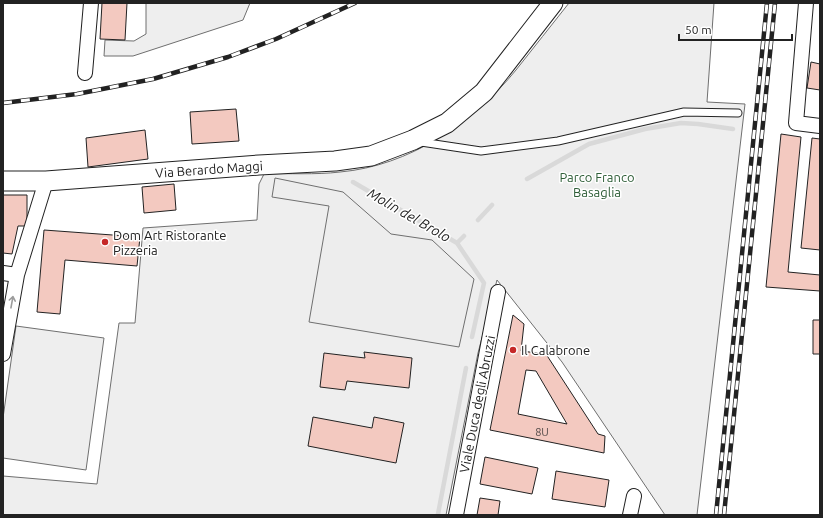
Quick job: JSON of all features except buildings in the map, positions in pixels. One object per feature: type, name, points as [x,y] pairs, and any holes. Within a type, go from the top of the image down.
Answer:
[{"type":"street","points":[[85,73],[91,3]]},
{"type":"street","name":"Via Berardo Maggi","points":[[3,181],[46,181],[259,165],[335,161],[371,156],[412,140],[447,123],[484,92],[553,3]]},
{"type":"street","points":[[806,3],[796,123],[820,126]]},
{"type":"street","points":[[3,354],[10,274],[46,181]]},
{"type":"street","name":"Viale Duca degli Abruzzi","points":[[456,515],[498,292]]},
{"type":"street","points":[[630,515],[634,496]]},
{"type":"lane","points":[[412,140],[481,151],[558,141],[684,112],[738,113]]},
{"type":"green space","points":[[146,3],[250,3],[243,20],[133,56],[104,56],[105,40],[134,41],[146,34]]},
{"type":"green space","name":"Parco Franco Basaglia","points":[[569,3],[714,3],[707,102],[745,104],[697,515],[665,515],[562,362],[497,280],[478,353],[446,515],[3,515],[3,476],[97,484],[119,323],[135,323],[143,228],[257,220],[259,184],[264,174],[340,172],[366,168],[391,161],[438,139],[460,124],[499,89]]},
{"type":"green space","points":[[16,326],[104,338],[86,470],[3,458],[3,418]]},
{"type":"shaded area","points":[[275,178],[343,192],[391,234],[432,240],[474,279],[459,347],[309,322],[329,206],[272,197]]},
{"type":"waterway","name":"Molin del Brolo","points":[[527,179],[589,144],[645,129],[681,123],[733,129]]},
{"type":"waterway","name":"Molin del Brolo","points":[[353,182],[457,243],[464,236]]},
{"type":"waterway","name":"Molin del Brolo","points":[[478,220],[492,205]]},
{"type":"waterway","points":[[457,243],[484,283],[472,337]]},
{"type":"waterway","points":[[438,514],[466,368]]},
{"type":"railway","points":[[3,103],[77,94],[153,79],[228,57],[276,39],[355,3]]},
{"type":"railway","points":[[716,515],[767,3]]},
{"type":"railway","points":[[724,515],[775,3]]},
{"type":"place","name":"Dom Art Ristorante Pizzeria","points":[[105,242]]},
{"type":"place","name":"Il Calabrone","points":[[513,350]]}]
